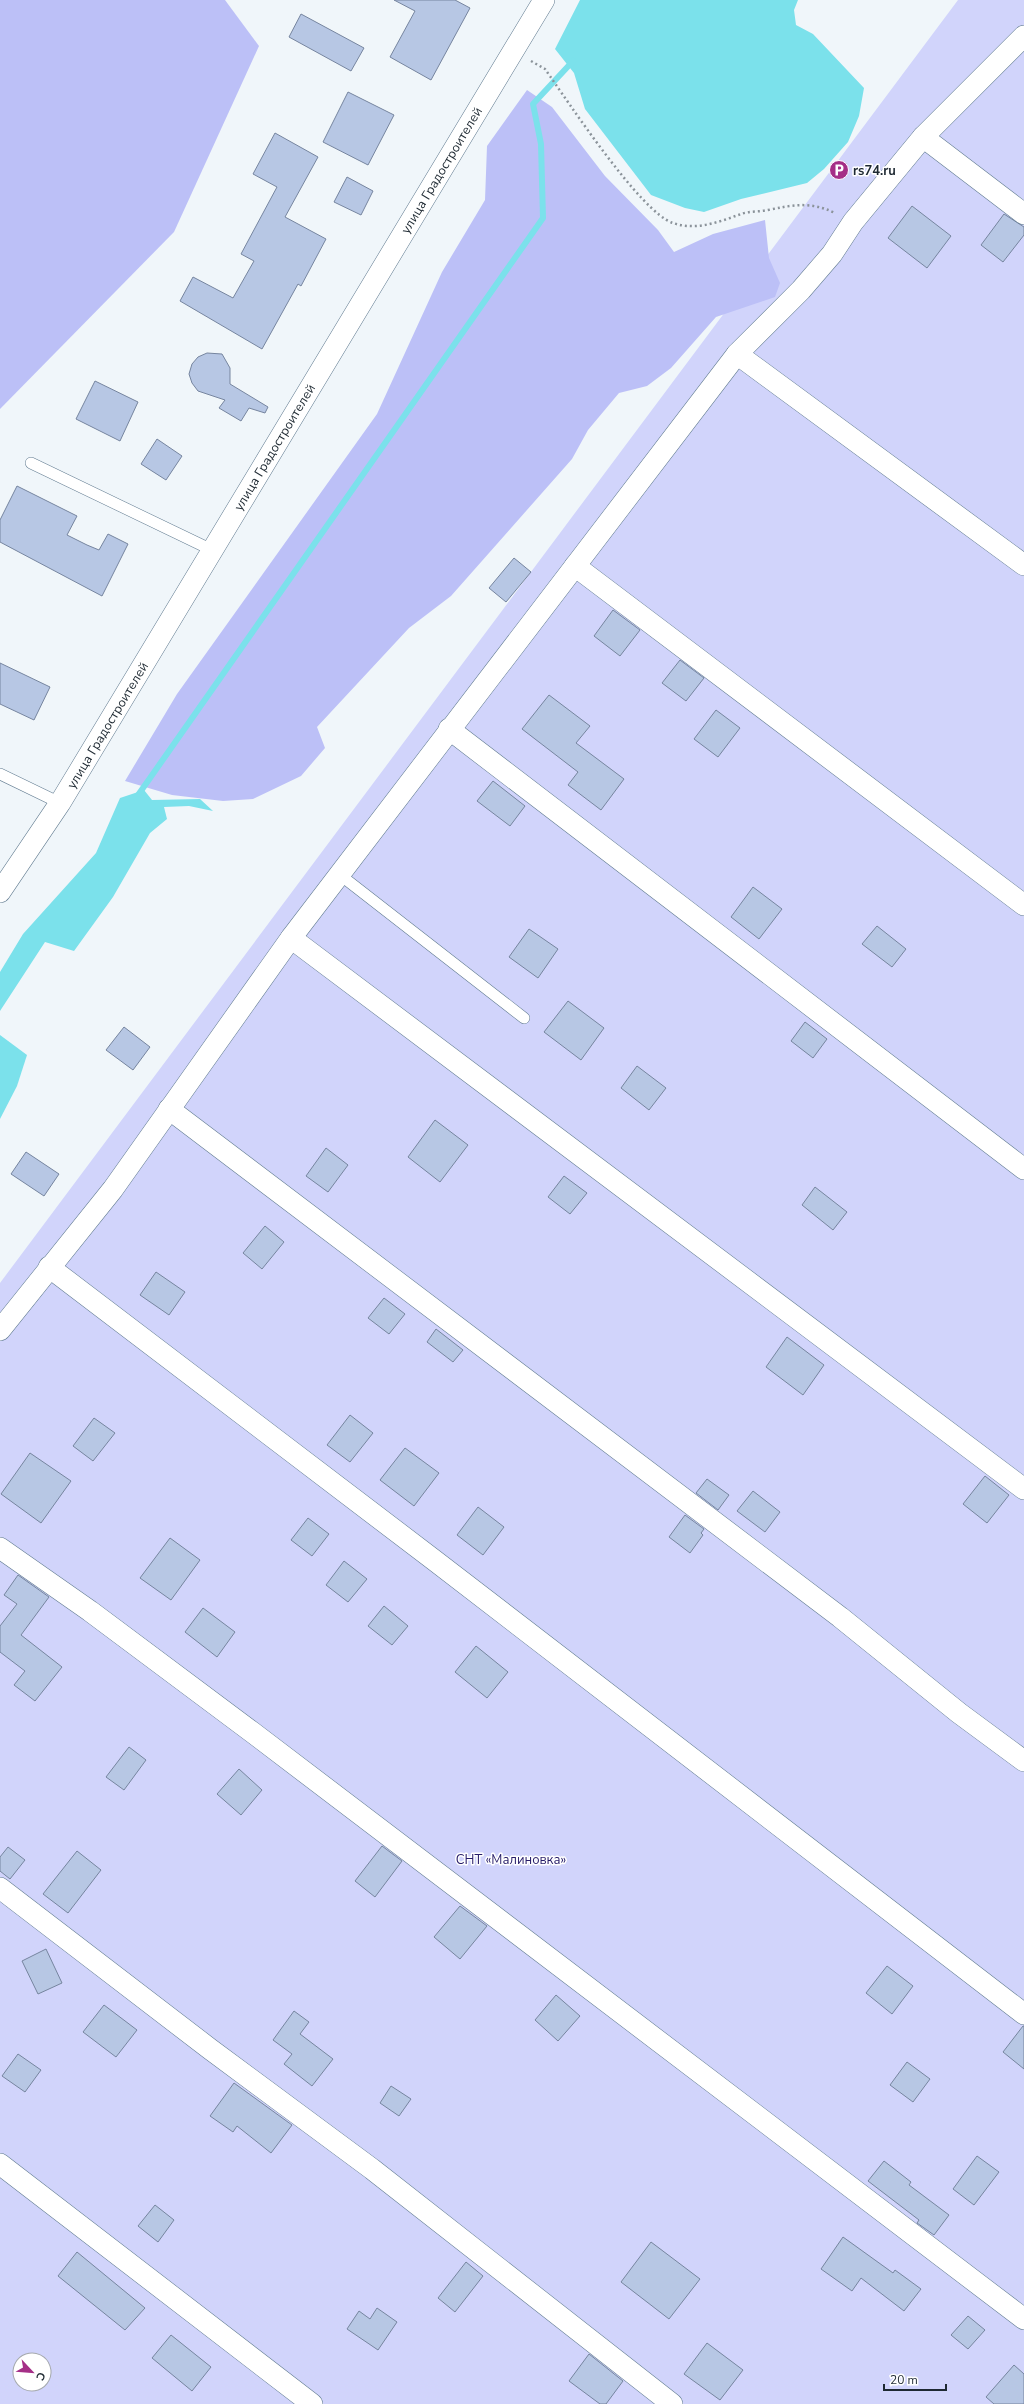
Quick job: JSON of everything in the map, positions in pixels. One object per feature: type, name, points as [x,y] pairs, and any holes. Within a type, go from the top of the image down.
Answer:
[{"type":"street","name":"улица Градостроителей","points":[[0,892],[60,803],[544,0]]},
{"type":"street","points":[[0,1330],[113,1189],[291,938],[449,729],[737,354],[801,290],[832,254],[853,222],[923,136],[1024,36]]},
{"type":"street","points":[[923,136],[1024,214]]},
{"type":"street","points":[[737,354],[1024,565]]},
{"type":"street","points":[[575,566],[1024,905]]},
{"type":"street","points":[[449,729],[1024,1169]]},
{"type":"street","points":[[291,938],[1024,1489]]},
{"type":"street","points":[[169,1109],[840,1617],[959,1713],[1024,1761]]},
{"type":"street","points":[[49,1267],[441,1565],[1024,2014]]},
{"type":"street","points":[[0,1548],[90,1611],[252,1732],[1024,2319]]},
{"type":"street","points":[[0,1888],[210,2049],[372,2169],[672,2404]]},
{"type":"street","points":[[0,2164],[312,2404]]},
{"type":"lane","points":[[31,463],[212,550]]},
{"type":"lane","points":[[0,774],[60,803]]},
{"type":"lane","points":[[339,874],[524,1018]]},
{"type":"path","points":[[514,50],[545,69],[615,167],[656,212],[672,223],[698,226],[720,223],[742,214],[787,205],[806,204],[829,210],[853,222]]},
{"type":"green space","name":"СНТ «Малиновка»","points":[[958,0],[1024,0],[1024,2404],[0,2404],[0,1283]]},
{"type":"shaded area","points":[[0,0],[225,0],[259,46],[174,232],[0,409]]},
{"type":"shaded area","points":[[580,0],[798,0],[794,10],[796,25],[813,34],[864,88],[859,116],[848,142],[824,169],[807,183],[741,199],[704,212],[685,208],[651,195],[585,109],[574,73],[555,49]]},
{"type":"shaded area","points":[[527,90],[552,107],[605,176],[658,230],[674,252],[713,234],[765,220],[769,258],[780,283],[775,297],[716,317],[671,368],[647,386],[619,393],[588,430],[572,459],[451,596],[409,628],[317,727],[325,748],[301,776],[253,799],[223,801],[172,795],[125,781],[177,694],[377,414],[442,272],[485,200],[487,146]]},
{"type":"shaded area","points":[[144,790],[152,800],[200,799],[213,811],[189,806],[164,807],[167,819],[150,833],[113,897],[74,951],[45,942],[0,1011],[0,972],[23,934],[96,853],[120,798]]},
{"type":"shaded area","points":[[0,1035],[27,1055],[17,1086],[0,1119]]},
{"type":"building","points":[[394,0],[455,0],[470,8],[431,80],[390,57],[415,11]]},
{"type":"building","points":[[301,14],[364,48],[351,71],[289,37]]},
{"type":"building","points":[[348,92],[394,115],[368,165],[323,142]]},
{"type":"building","points":[[275,133],[318,157],[285,217],[326,239],[301,286],[298,284],[262,349],[180,301],[193,277],[233,298],[254,261],[241,254],[277,187],[253,174]]},
{"type":"building","points":[[347,177],[373,191],[361,215],[334,202]]},
{"type":"building","points":[[912,206],[951,236],[927,268],[888,238]]},
{"type":"building","points":[[1004,214],[1024,227],[1024,235],[1003,262],[981,245]]},
{"type":"building","points":[[207,353],[222,354],[230,368],[230,384],[268,407],[265,413],[249,408],[241,421],[219,408],[225,400],[198,391],[192,383],[189,374],[192,364],[198,357]]},
{"type":"building","points":[[95,381],[138,402],[120,441],[76,419]]},
{"type":"building","points":[[157,439],[182,456],[166,480],[141,464]]},
{"type":"building","points":[[17,486],[77,516],[67,535],[99,550],[108,534],[128,544],[102,596],[0,542],[0,520]]},
{"type":"building","points":[[514,558],[531,572],[506,602],[489,588]]},
{"type":"building","points":[[613,610],[640,630],[620,656],[594,636]]},
{"type":"building","points":[[680,660],[704,678],[686,701],[662,683]]},
{"type":"building","points":[[0,663],[50,687],[34,720],[0,704]]},
{"type":"building","points":[[549,695],[590,726],[576,743],[624,779],[601,810],[568,785],[578,772],[522,729]]},
{"type":"building","points":[[716,710],[740,728],[718,757],[694,739]]},
{"type":"building","points":[[493,781],[525,806],[510,826],[477,801]]},
{"type":"building","points":[[753,887],[782,909],[759,939],[731,917]]},
{"type":"building","points":[[877,926],[906,949],[892,967],[862,944]]},
{"type":"building","points":[[529,929],[558,949],[538,978],[509,957]]},
{"type":"building","points":[[568,1001],[604,1028],[581,1060],[544,1032]]},
{"type":"building","points":[[805,1022],[827,1039],[813,1058],[791,1041]]},
{"type":"building","points":[[124,1027],[150,1047],[133,1070],[106,1050]]},
{"type":"building","points":[[637,1066],[666,1088],[649,1110],[621,1088]]},
{"type":"building","points":[[435,1120],[468,1145],[440,1182],[408,1157]]},
{"type":"building","points":[[326,1148],[348,1165],[328,1192],[306,1176]]},
{"type":"building","points":[[26,1152],[59,1174],[44,1196],[11,1174]]},
{"type":"building","points":[[564,1176],[587,1193],[570,1214],[548,1197]]},
{"type":"building","points":[[815,1187],[847,1212],[833,1230],[802,1205]]},
{"type":"building","points":[[265,1226],[284,1242],[262,1269],[243,1253]]},
{"type":"building","points":[[156,1272],[185,1292],[169,1315],[140,1295]]},
{"type":"building","points":[[384,1298],[405,1314],[389,1334],[368,1318]]},
{"type":"building","points":[[436,1329],[463,1350],[453,1362],[427,1342]]},
{"type":"building","points":[[787,1337],[824,1365],[803,1395],[766,1367]]},
{"type":"building","points":[[350,1415],[373,1433],[350,1462],[327,1445]]},
{"type":"building","points":[[94,1418],[115,1433],[93,1461],[73,1446]]},
{"type":"building","points":[[405,1448],[439,1473],[414,1506],[380,1480]]},
{"type":"building","points":[[30,1453],[71,1481],[41,1523],[1,1494]]},
{"type":"building","points":[[985,1476],[1009,1495],[987,1523],[963,1504]]},
{"type":"building","points":[[707,1479],[729,1495],[718,1510],[696,1493]]},
{"type":"building","points":[[753,1491],[780,1512],[765,1532],[737,1511]]},
{"type":"building","points":[[478,1507],[504,1527],[483,1555],[457,1535]]},
{"type":"building","points":[[685,1515],[704,1529],[701,1533],[703,1535],[690,1553],[669,1537]]},
{"type":"building","points":[[308,1518],[329,1534],[312,1556],[291,1540]]},
{"type":"building","points":[[170,1538],[200,1560],[171,1600],[140,1578]]},
{"type":"building","points":[[344,1561],[367,1579],[348,1602],[326,1585]]},
{"type":"building","points":[[18,1575],[49,1597],[21,1635],[62,1667],[35,1701],[14,1685],[25,1671],[0,1652],[0,1626],[17,1604],[4,1595]]},
{"type":"building","points":[[384,1606],[408,1626],[392,1645],[368,1626]]},
{"type":"building","points":[[203,1608],[235,1632],[217,1657],[185,1632]]},
{"type":"building","points":[[476,1646],[508,1672],[487,1698],[455,1672]]},
{"type":"building","points":[[129,1747],[146,1760],[124,1790],[106,1777]]},
{"type":"building","points":[[239,1769],[262,1790],[241,1815],[217,1794]]},
{"type":"building","points":[[382,1846],[402,1861],[375,1897],[355,1881]]},
{"type":"building","points":[[8,1847],[25,1860],[10,1879],[0,1871],[0,1857]]},
{"type":"building","points":[[77,1851],[101,1870],[68,1913],[43,1894]]},
{"type":"building","points":[[460,1906],[487,1926],[460,1959],[434,1937]]},
{"type":"building","points":[[46,1949],[62,1983],[38,1994],[22,1961]]},
{"type":"building","points":[[887,1966],[913,1986],[892,2014],[866,1993]]},
{"type":"building","points":[[556,1995],[580,2016],[558,2041],[535,2020]]},
{"type":"building","points":[[104,2005],[137,2030],[116,2057],[83,2032]]},
{"type":"building","points":[[294,2011],[309,2022],[300,2034],[333,2059],[312,2086],[284,2064],[292,2054],[273,2040]]},
{"type":"building","points":[[1024,2026],[1024,2069],[1003,2052]]},
{"type":"building","points":[[18,2054],[41,2070],[25,2092],[2,2076]]},
{"type":"building","points":[[907,2062],[930,2079],[913,2102],[890,2085]]},
{"type":"building","points":[[234,2083],[292,2125],[271,2153],[237,2126],[233,2132],[210,2116]]},
{"type":"building","points":[[391,2086],[411,2099],[399,2116],[380,2103]]},
{"type":"building","points":[[977,2156],[999,2172],[974,2205],[953,2189]]},
{"type":"building","points":[[884,2161],[911,2182],[909,2185],[949,2215],[934,2235],[917,2223],[919,2220],[868,2181]]},
{"type":"building","points":[[155,2205],[174,2220],[158,2242],[138,2226]]},
{"type":"building","points":[[843,2237],[893,2273],[895,2270],[921,2289],[904,2311],[861,2278],[852,2291],[821,2269]]},
{"type":"building","points":[[651,2242],[700,2279],[669,2319],[621,2282]]},
{"type":"building","points":[[77,2252],[145,2308],[125,2330],[58,2276]]},
{"type":"building","points":[[466,2262],[483,2276],[455,2312],[438,2298]]},
{"type":"building","points":[[377,2308],[397,2322],[378,2350],[347,2329],[359,2311],[370,2319]]},
{"type":"building","points":[[968,2316],[985,2330],[968,2349],[951,2335]]},
{"type":"building","points":[[171,2335],[211,2367],[192,2391],[152,2358]]},
{"type":"building","points":[[707,2343],[743,2370],[720,2400],[684,2374]]},
{"type":"building","points":[[589,2354],[623,2381],[606,2404],[600,2404],[569,2381]]},
{"type":"building","points":[[1014,2365],[1024,2374],[1024,2404],[994,2404],[986,2397]]},
{"type":"waterway","points":[[136,798],[543,218],[541,144],[533,104],[573,61]]},
{"type":"place","name":"rs74.ru","points":[[839,170]]}]
